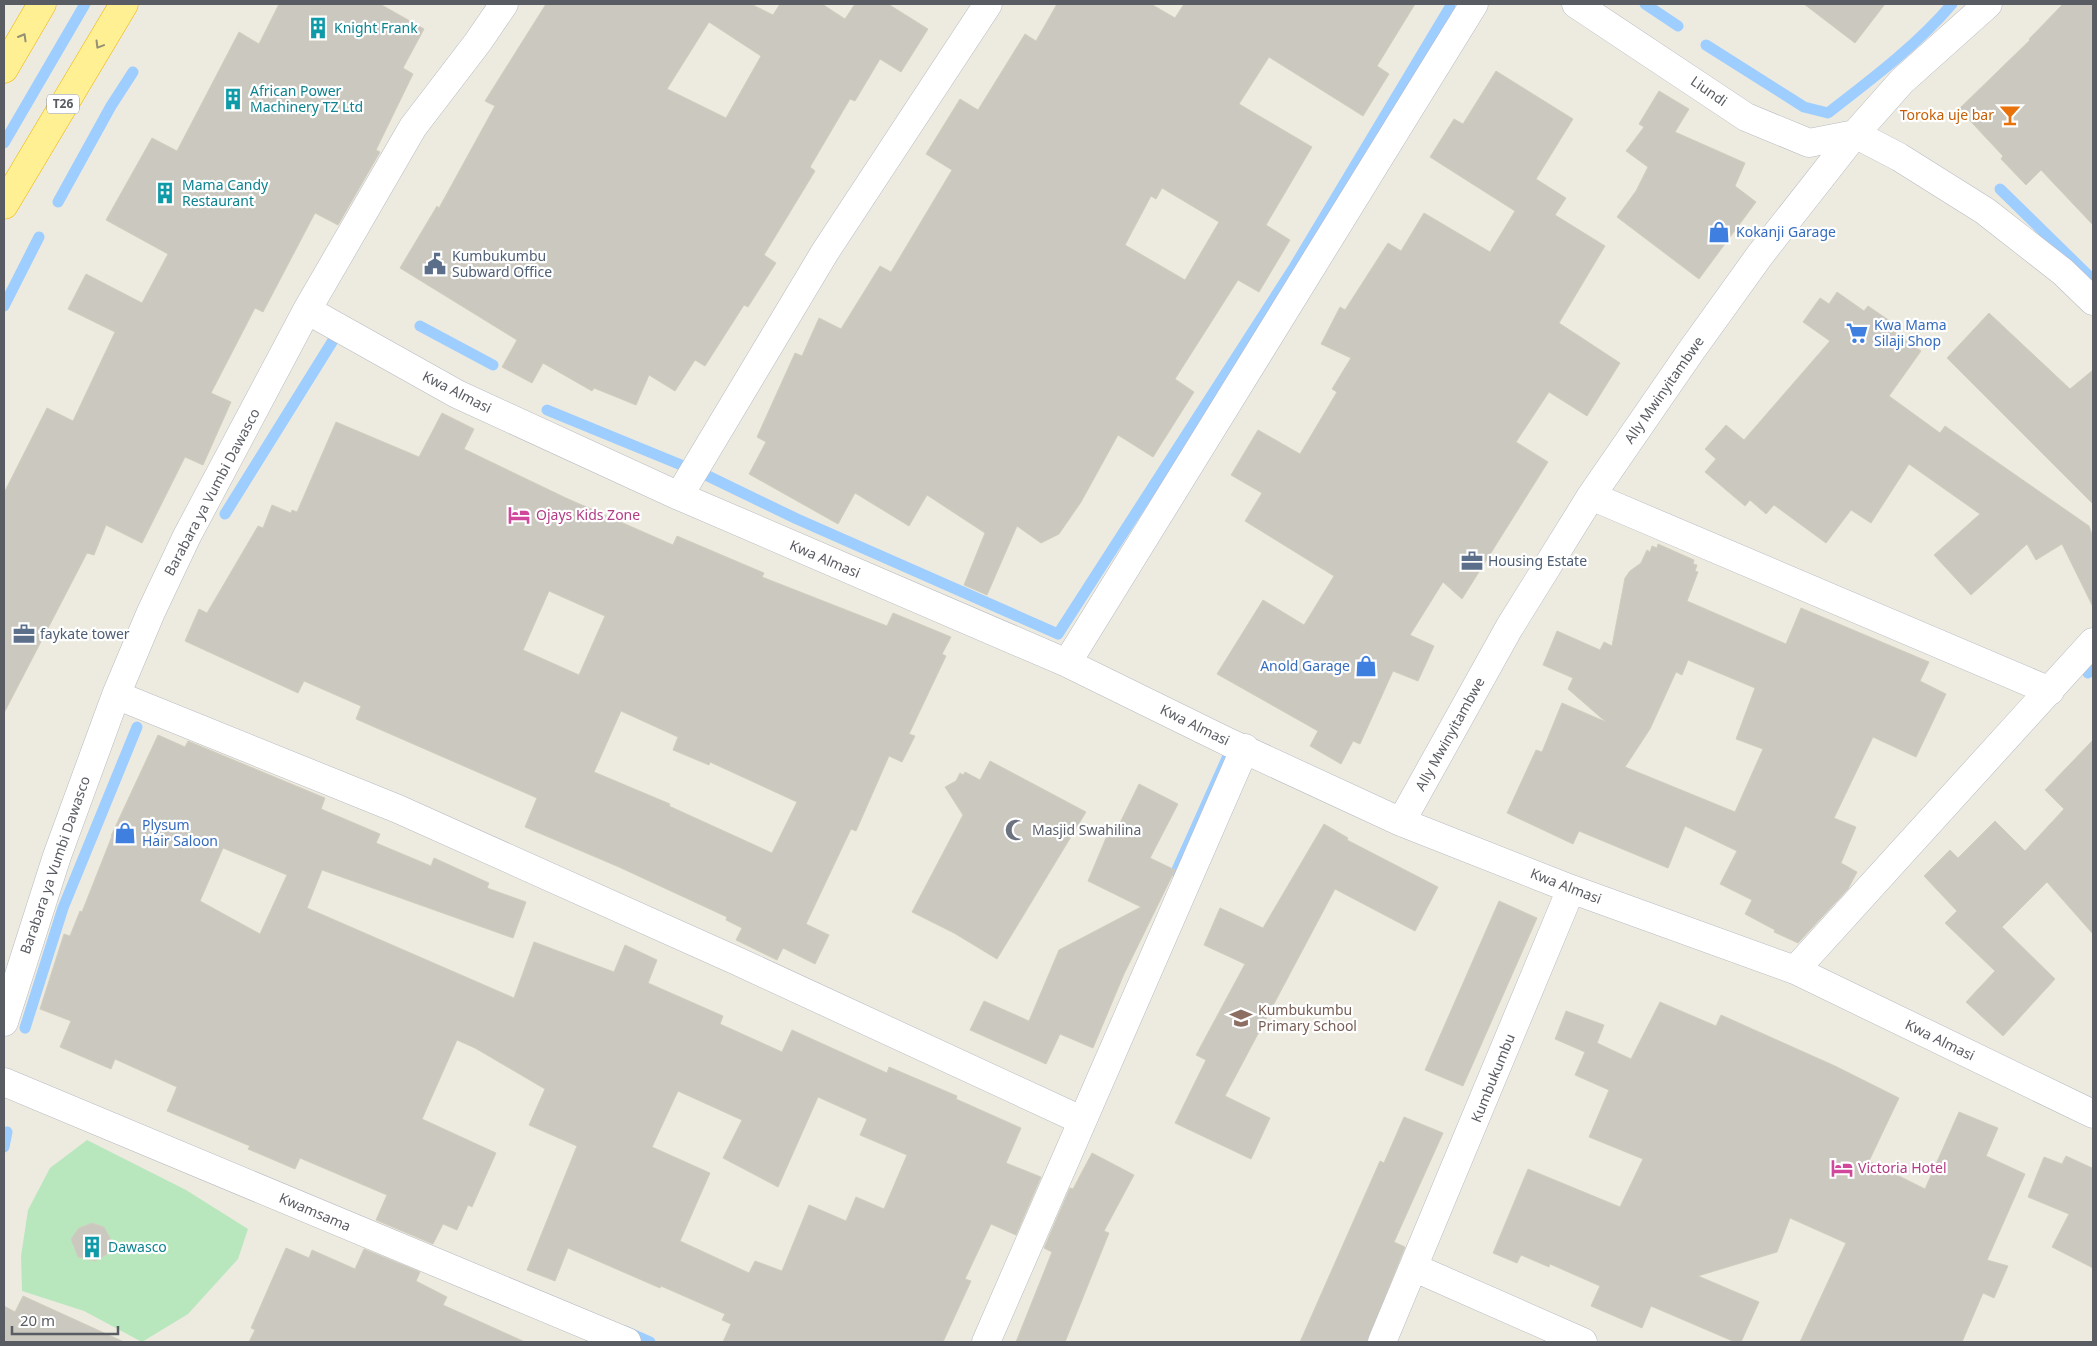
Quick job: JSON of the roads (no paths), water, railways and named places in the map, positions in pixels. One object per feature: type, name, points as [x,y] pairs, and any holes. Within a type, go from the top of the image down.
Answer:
[{"type":"highway","points":[[4,70],[42,4]]},
{"type":"highway","name":"T26","points":[[4,205],[124,4]]},
{"type":"street","name":"Barabara ya Vumbi Dawasco","points":[[4,1022],[57,856],[116,695],[151,612],[187,536],[308,310],[413,127],[478,42],[504,4]]},
{"type":"street","points":[[679,496],[825,252],[988,4]]},
{"type":"street","points":[[1067,662],[1474,4]]},
{"type":"street","name":"Liundi","points":[[1576,4],[1746,116],[1809,143],[1855,134]]},
{"type":"street","name":"Ally Mwinyitambwe","points":[[1401,822],[1509,628],[1591,496],[1760,255],[1855,134],[1902,81],[1988,4]]},
{"type":"street","points":[[1855,134],[1899,156],[1985,211],[2063,272],[2093,300]]},
{"type":"street","name":"Kwa Almasi","points":[[308,310],[457,394],[679,496],[1067,662],[1401,822],[1571,889],[1795,970],[2093,1114]]},
{"type":"street","points":[[1591,496],[2050,691]]},
{"type":"street","points":[[1795,970],[2093,642]]},
{"type":"street","points":[[116,695],[398,809],[728,957],[1081,1120]]},
{"type":"street","points":[[986,1342],[1081,1120],[1245,748]]},
{"type":"street","name":"Kumbukumbu","points":[[1382,1342],[1415,1268],[1571,889]]},
{"type":"street","name":"Kwamsama","points":[[4,1082],[627,1342]]},
{"type":"street","points":[[1415,1268],[1583,1342]]},
{"type":"waterway","points":[[4,143],[85,4]]},
{"type":"waterway","points":[[1645,4],[1678,26]]},
{"type":"waterway","points":[[1706,45],[1804,107],[1828,113],[1909,48],[1952,4]]},
{"type":"waterway","points":[[547,410],[708,476],[797,519],[1058,634],[1293,269],[1450,7]]},
{"type":"waterway","points":[[58,202],[111,106],[133,72]]},
{"type":"waterway","points":[[2000,189],[2093,280]]},
{"type":"waterway","points":[[4,306],[39,237]]},
{"type":"waterway","points":[[420,326],[493,365]]},
{"type":"waterway","points":[[225,514],[337,334]]},
{"type":"waterway","points":[[2088,673],[2093,667]]},
{"type":"waterway","points":[[25,1028],[63,908],[137,727]]},
{"type":"waterway","points":[[1176,872],[1228,756]]},
{"type":"waterway","points":[[4,1147],[7,1132]]},
{"type":"waterway","points":[[625,1331],[650,1342]]},
{"type":"place","name":"Knight Frank","points":[[318,28]]},
{"type":"place","name":"African Power Machinery TZ Ltd","points":[[233,99]]},
{"type":"place","name":"Toroka uje bar","points":[[2010,115]]},
{"type":"place","name":"Mama Candy Restaurant","points":[[165,193]]},
{"type":"place","name":"Kokanji Garage","points":[[1719,232]]},
{"type":"place","name":"Kumbukumbu Subward Office","points":[[435,264]]},
{"type":"place","name":"Kwa Mama Silaji Shop","points":[[1857,333]]},
{"type":"place","name":"Ojays Kids Zone","points":[[519,515]]},
{"type":"place","name":"Housing Estate","points":[[1472,561]]},
{"type":"place","name":"faykate tower","points":[[24,634]]},
{"type":"place","name":"Anold Garage","points":[[1366,666]]},
{"type":"place","name":"Masjid Swahilina","points":[[1016,830]]},
{"type":"place","name":"Plysum Hair Saloon","points":[[125,833]]},
{"type":"place","name":"Kumbukumbu Primary School","points":[[1241,1018]]},
{"type":"place","name":"Victoria Hotel","points":[[1842,1168]]},
{"type":"place","name":"Dawasco","points":[[92,1247]]}]
